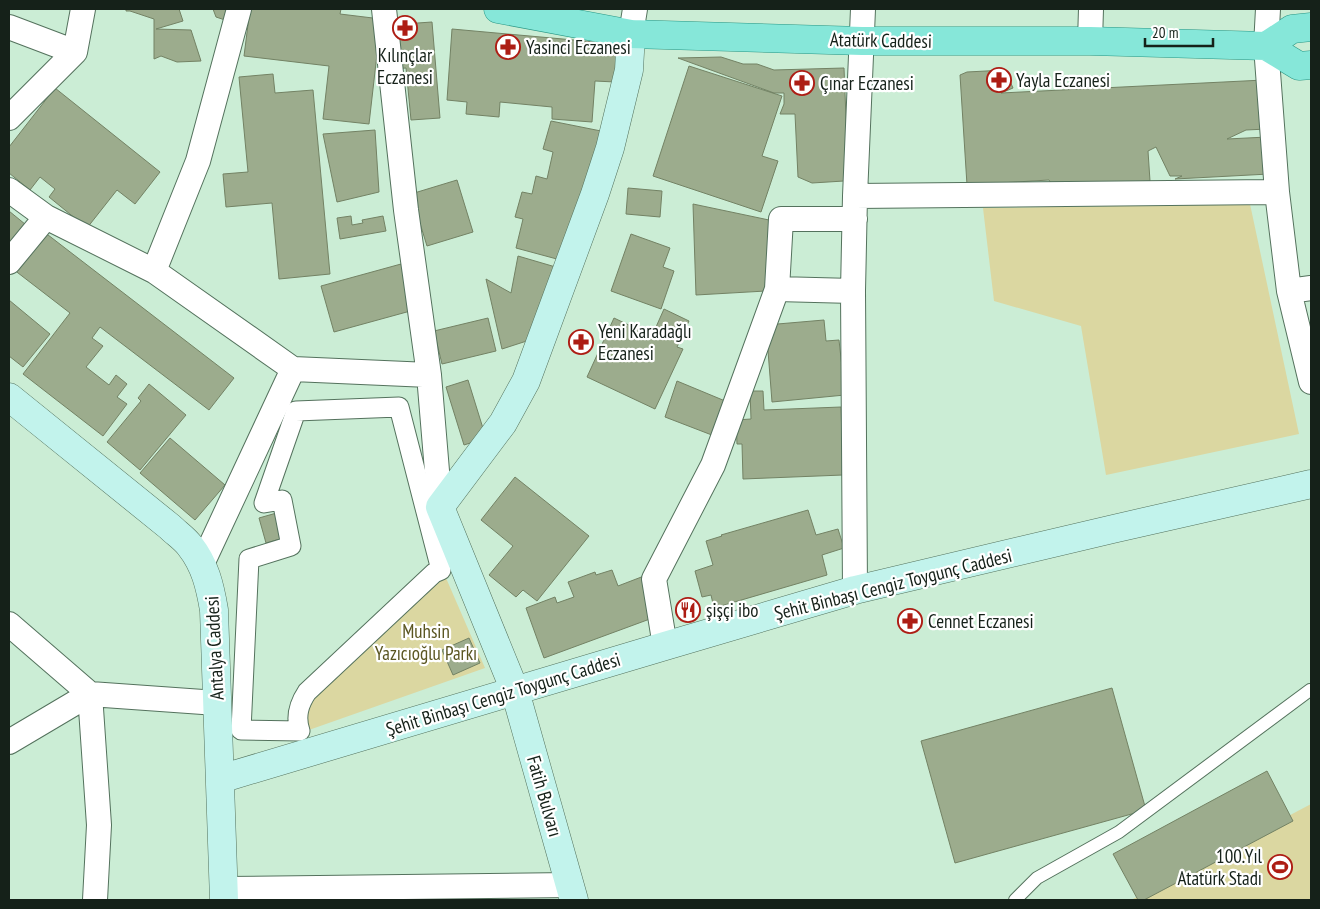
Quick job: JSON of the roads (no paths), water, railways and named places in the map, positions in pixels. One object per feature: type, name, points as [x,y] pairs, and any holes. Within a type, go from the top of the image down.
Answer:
[{"type":"main road","name":"Atatürk Caddesi","points":[[498,9],[862,41],[1090,41],[1266,46]]},
{"type":"main road","points":[[440,508],[503,423],[526,381],[610,148],[629,70],[633,21]]},
{"type":"main road","points":[[1311,27],[1292,29],[1266,46],[1299,66],[1311,65]]},
{"type":"main road","name":"Antalya Caddesi","points":[[9,397],[170,527],[190,545],[202,564],[210,586],[214,610],[224,894]]},
{"type":"main road","name":"Şehit Binbaşı Cengiz Toygunç Caddesi","points":[[220,779],[855,590],[1311,484]]},
{"type":"main road","name":"Fatih Bulvarı","points":[[440,508],[515,691],[572,892]]},
{"type":"street","points":[[9,118],[75,52],[82,9]]},
{"type":"street","points":[[154,271],[198,161],[239,9]]},
{"type":"street","points":[[384,9],[406,210],[429,375],[440,508]]},
{"type":"street","points":[[855,590],[853,291],[863,9]]},
{"type":"street","points":[[1090,41],[1091,9]]},
{"type":"street","points":[[1268,9],[1266,46],[1277,192],[1300,289],[1311,382]]},
{"type":"street","points":[[9,27],[75,52]]},
{"type":"street","points":[[9,190],[46,217],[154,271],[294,369],[429,375]]},
{"type":"street","points":[[855,196],[1277,192]]},
{"type":"street","points":[[9,262],[46,217]]},
{"type":"street","points":[[665,646],[654,579],[713,465],[777,289],[781,219],[855,219]]},
{"type":"street","points":[[777,289],[853,291]]},
{"type":"street","points":[[202,564],[294,369]]},
{"type":"street","points":[[399,407],[441,570],[434,573],[307,692],[301,701],[297,716],[300,730],[241,730],[249,559],[292,546],[282,500],[264,503],[296,411],[399,407]]},
{"type":"street","points":[[9,624],[90,694],[99,825],[96,900]]},
{"type":"street","points":[[9,742],[90,694],[217,703]]},
{"type":"street","points":[[224,894],[572,892]]},
{"type":"lane","points":[[1015,900],[1037,878],[1120,832],[1310,690]]},
{"type":"place","name":"Kılınçlar Eczanesi","points":[[405,28]]},
{"type":"place","name":"Yasinci Eczanesi","points":[[508,47]]},
{"type":"place","name":"Yayla Eczanesi","points":[[999,80]]},
{"type":"place","name":"Çınar Eczanesi","points":[[802,83]]},
{"type":"place","name":"Yeni Karadağlı Eczanesi","points":[[581,342]]},
{"type":"place","name":"şişçi ibo","points":[[688,610]]},
{"type":"place","name":"Cennet Eczanesi","points":[[910,621]]},
{"type":"place","name":"100.Yıl Atatürk Stadı","points":[[1280,867]]},
{"type":"park label","name":"Muhsin Yazıcıoğlu Parkı","points":[[426,642]]}]
